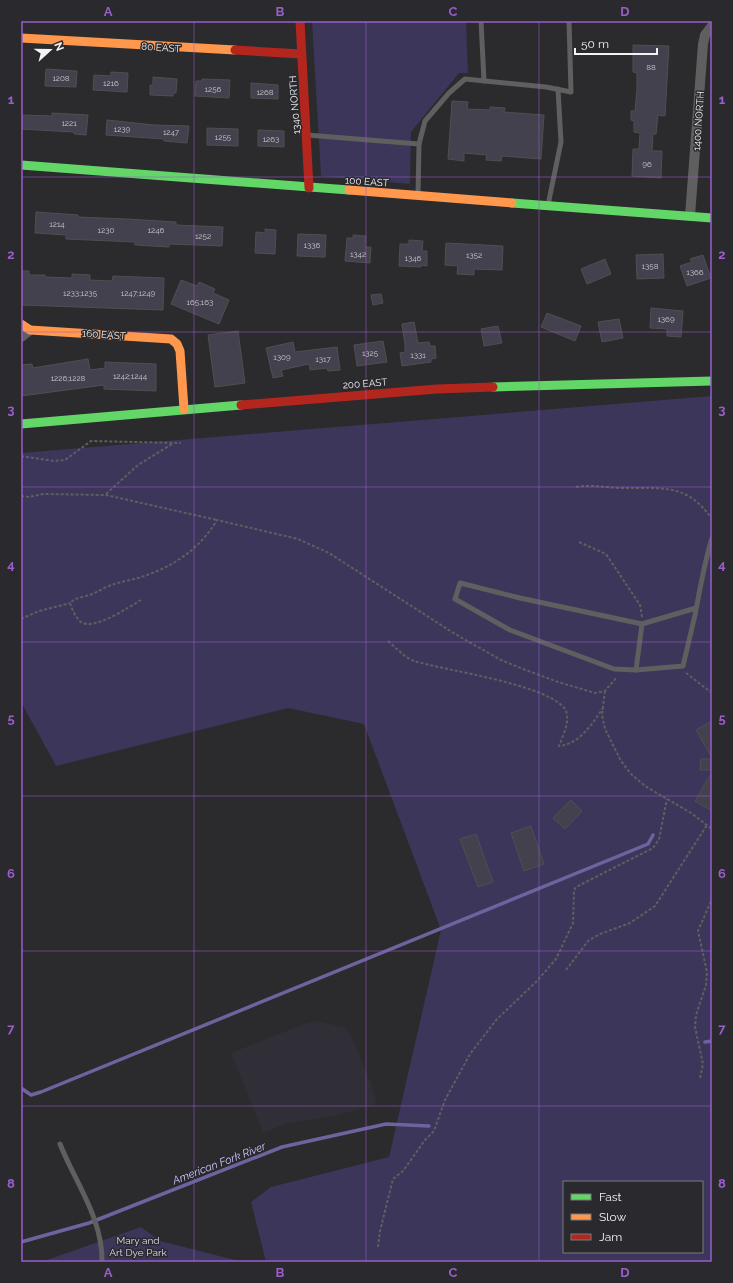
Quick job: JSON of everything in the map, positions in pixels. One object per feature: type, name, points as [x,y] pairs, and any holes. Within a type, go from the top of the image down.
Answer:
[{"type":"street","name":"1340 NORTH","points":[[300,21],[309,188]]},
{"type":"street","name":"1400 NORTH","points":[[690,216],[703,44],[711,27]]},
{"type":"street","name":"80 EAST","points":[[21,38],[302,54]]},
{"type":"street","name":"100 EAST","points":[[21,165],[712,218]]},
{"type":"street","name":"160 EAST","points":[[21,337],[25,327],[171,339],[177,344],[181,360],[184,409]]},
{"type":"street","name":"200 EAST","points":[[21,424],[184,409],[437,389],[712,381]]},
{"type":"lane","points":[[481,21],[484,81]]},
{"type":"lane","points":[[418,195],[419,144],[425,121],[449,93],[465,79],[558,89],[571,92],[569,21]]},
{"type":"lane","points":[[548,205],[561,142],[558,89]]},
{"type":"lane","points":[[306,135],[419,144]]},
{"type":"lane","points":[[696,608],[642,624],[520,598],[460,583],[455,599],[510,630],[614,669],[636,670],[683,666],[696,608],[703,569],[712,538]]},
{"type":"lane","points":[[636,670],[642,624]]},
{"type":"lane","points":[[60,1144],[67,1161],[78,1179],[92,1214],[99,1234],[102,1262]]},
{"type":"path","points":[[21,456],[54,461],[64,460],[91,441],[181,443]]},
{"type":"path","points":[[106,495],[138,465],[173,443]]},
{"type":"path","points":[[576,487],[587,485],[621,488],[662,487],[689,495],[712,519]]},
{"type":"path","points":[[21,496],[29,498],[43,494],[106,495],[298,538],[356,568],[455,634],[501,660],[581,689],[595,693],[605,691]]},
{"type":"path","points":[[21,619],[39,611],[70,603],[108,586],[166,568],[196,546],[217,520]]},
{"type":"path","points":[[579,542],[606,554],[640,605],[642,624]]},
{"type":"path","points":[[70,603],[75,615],[81,622],[88,624],[110,618],[141,600]]},
{"type":"path","points":[[388,641],[406,657],[414,661],[503,681],[558,702],[565,710],[568,719],[559,746],[568,745],[586,731],[603,708]]},
{"type":"path","points":[[683,666],[685,672],[690,678],[712,694]]},
{"type":"path","points":[[636,670],[616,677],[605,691],[602,715],[605,729],[621,761],[630,773],[645,786],[691,813],[712,829]]},
{"type":"path","points":[[378,1247],[380,1231],[393,1179],[404,1171],[418,1149],[434,1131],[444,1100],[470,1054],[497,1019],[536,982],[556,959],[573,923],[574,890],[576,887],[652,848],[659,839],[668,799]]},
{"type":"path","points":[[566,970],[588,941],[600,934],[630,923],[656,906],[707,825]]},
{"type":"path","points":[[700,1078],[703,1064],[695,1027],[696,1015],[706,985],[707,972],[698,931],[712,899]]},
{"type":"shaded area","points":[[317,1021],[343,1027],[351,1035],[371,1083],[377,1104],[334,1116],[285,1124],[263,1133],[231,1053],[304,1024]]},
{"type":"green space","points":[[312,21],[466,21],[468,73],[459,73],[411,132],[410,184],[321,176]]},
{"type":"green space","points":[[712,396],[712,1262],[266,1262],[251,1202],[271,1187],[389,1157],[441,930],[364,724],[288,708],[56,766],[21,702],[21,453]]},
{"type":"green space","name":"Mary and Art Dye Park","points":[[141,1227],[160,1241],[243,1262],[41,1262]]},
{"type":"building","points":[[633,45],[669,46],[665,116],[658,115],[656,134],[653,134],[652,151],[662,151],[661,178],[632,176],[633,149],[639,149],[640,133],[634,132],[634,121],[631,120],[631,111],[635,111],[637,90],[637,73],[633,72]]},
{"type":"building","points":[[46,69],[77,71],[76,87],[45,86]]},
{"type":"building","points":[[111,72],[128,73],[127,92],[93,90],[94,75],[111,76]]},
{"type":"building","points":[[153,77],[177,79],[176,93],[173,93],[173,96],[150,95],[150,85],[153,85]]},
{"type":"building","points":[[202,79],[230,80],[229,98],[195,96],[196,81],[202,81]]},
{"type":"building","points":[[251,83],[278,85],[278,99],[251,98]]},
{"type":"building","points":[[452,101],[468,102],[467,109],[490,110],[490,107],[505,108],[504,112],[544,115],[541,159],[502,156],[501,161],[486,160],[487,155],[464,153],[464,161],[448,159]]},
{"type":"building","points":[[52,113],[88,115],[86,135],[74,134],[74,132],[21,129],[21,115],[52,116]]},
{"type":"building","points":[[107,120],[154,125],[189,126],[187,143],[164,141],[164,139],[106,135]]},
{"type":"building","points":[[207,128],[238,129],[238,146],[207,145]]},
{"type":"building","points":[[258,130],[284,131],[284,147],[258,146]]},
{"type":"building","points":[[36,212],[78,215],[78,217],[176,222],[176,225],[223,227],[222,246],[169,244],[169,247],[135,245],[135,242],[66,239],[66,235],[35,233]]},
{"type":"building","points":[[265,229],[276,230],[275,254],[255,253],[256,232],[265,233]]},
{"type":"building","points":[[298,234],[326,235],[325,257],[297,256]]},
{"type":"building","points":[[353,235],[366,236],[365,247],[371,247],[370,263],[345,261],[347,238],[353,238]]},
{"type":"building","points":[[409,240],[423,241],[422,251],[427,251],[427,266],[399,266],[400,244],[409,244]]},
{"type":"building","points":[[446,243],[503,246],[502,270],[474,269],[474,275],[457,274],[458,266],[445,265]]},
{"type":"building","points":[[663,254],[664,278],[637,279],[636,255]]},
{"type":"building","points":[[703,255],[711,278],[687,286],[680,266],[692,262],[690,259]]},
{"type":"building","points":[[605,259],[611,274],[587,284],[581,269]]},
{"type":"building","points":[[21,271],[29,271],[29,275],[45,275],[45,277],[72,278],[72,274],[90,275],[90,280],[112,281],[113,276],[164,278],[163,310],[21,305]]},
{"type":"building","points":[[181,280],[197,286],[199,282],[215,289],[213,293],[229,300],[219,324],[171,304]]},
{"type":"building","points":[[381,294],[383,303],[373,305],[371,295]]},
{"type":"building","points":[[651,308],[683,311],[681,337],[667,336],[667,329],[650,328]]},
{"type":"building","points":[[547,313],[581,326],[575,341],[541,327]]},
{"type":"building","points":[[619,319],[623,338],[602,342],[598,322]]},
{"type":"building","points":[[414,322],[418,343],[429,342],[430,346],[435,346],[436,358],[431,359],[431,362],[402,366],[400,353],[405,352],[405,345],[402,324]]},
{"type":"building","points":[[498,326],[502,343],[484,346],[481,329]]},
{"type":"building","points":[[238,331],[245,383],[215,387],[208,335]]},
{"type":"building","points":[[383,341],[387,362],[357,366],[354,345]]},
{"type":"building","points":[[293,342],[295,352],[337,347],[340,370],[328,371],[327,368],[310,370],[309,364],[281,370],[283,376],[273,378],[266,348]]},
{"type":"building","points":[[88,359],[90,370],[105,368],[105,362],[156,364],[156,391],[104,389],[104,385],[21,396],[21,365],[32,364],[33,368]]},
{"type":"building","points":[[712,721],[712,758],[696,730]]},
{"type":"building","points":[[701,759],[712,759],[712,770],[700,770]]},
{"type":"building","points":[[712,772],[712,811],[695,801]]},
{"type":"building","points":[[571,800],[582,811],[565,829],[553,818]]},
{"type":"building","points":[[531,826],[544,864],[524,871],[511,833]]},
{"type":"building","points":[[476,834],[493,882],[478,887],[460,839]]},
{"type":"waterway","points":[[21,1088],[31,1095],[41,1092],[648,844],[653,835]]},
{"type":"waterway","name":"American Fork River","points":[[705,1042],[712,1041]]},
{"type":"waterway","name":"American Fork River","points":[[21,1242],[89,1223],[282,1147],[386,1124],[429,1126]]},
{"type":"traffic: fast","points":[[21,165],[349,190]]},
{"type":"traffic: fast","points":[[512,203],[712,218]]},
{"type":"traffic: fast","points":[[493,387],[712,381]]},
{"type":"traffic: fast","points":[[21,424],[241,405]]},
{"type":"traffic: slow","points":[[21,38],[235,50]]},
{"type":"traffic: slow","points":[[349,190],[512,203]]},
{"type":"traffic: slow","points":[[21,324],[30,330],[171,339],[177,344],[180,351],[184,409]]},
{"type":"traffic: jam","points":[[300,21],[309,188]]},
{"type":"traffic: jam","points":[[235,50],[301,54]]},
{"type":"traffic: jam","points":[[241,405],[437,389],[493,387]]}]
